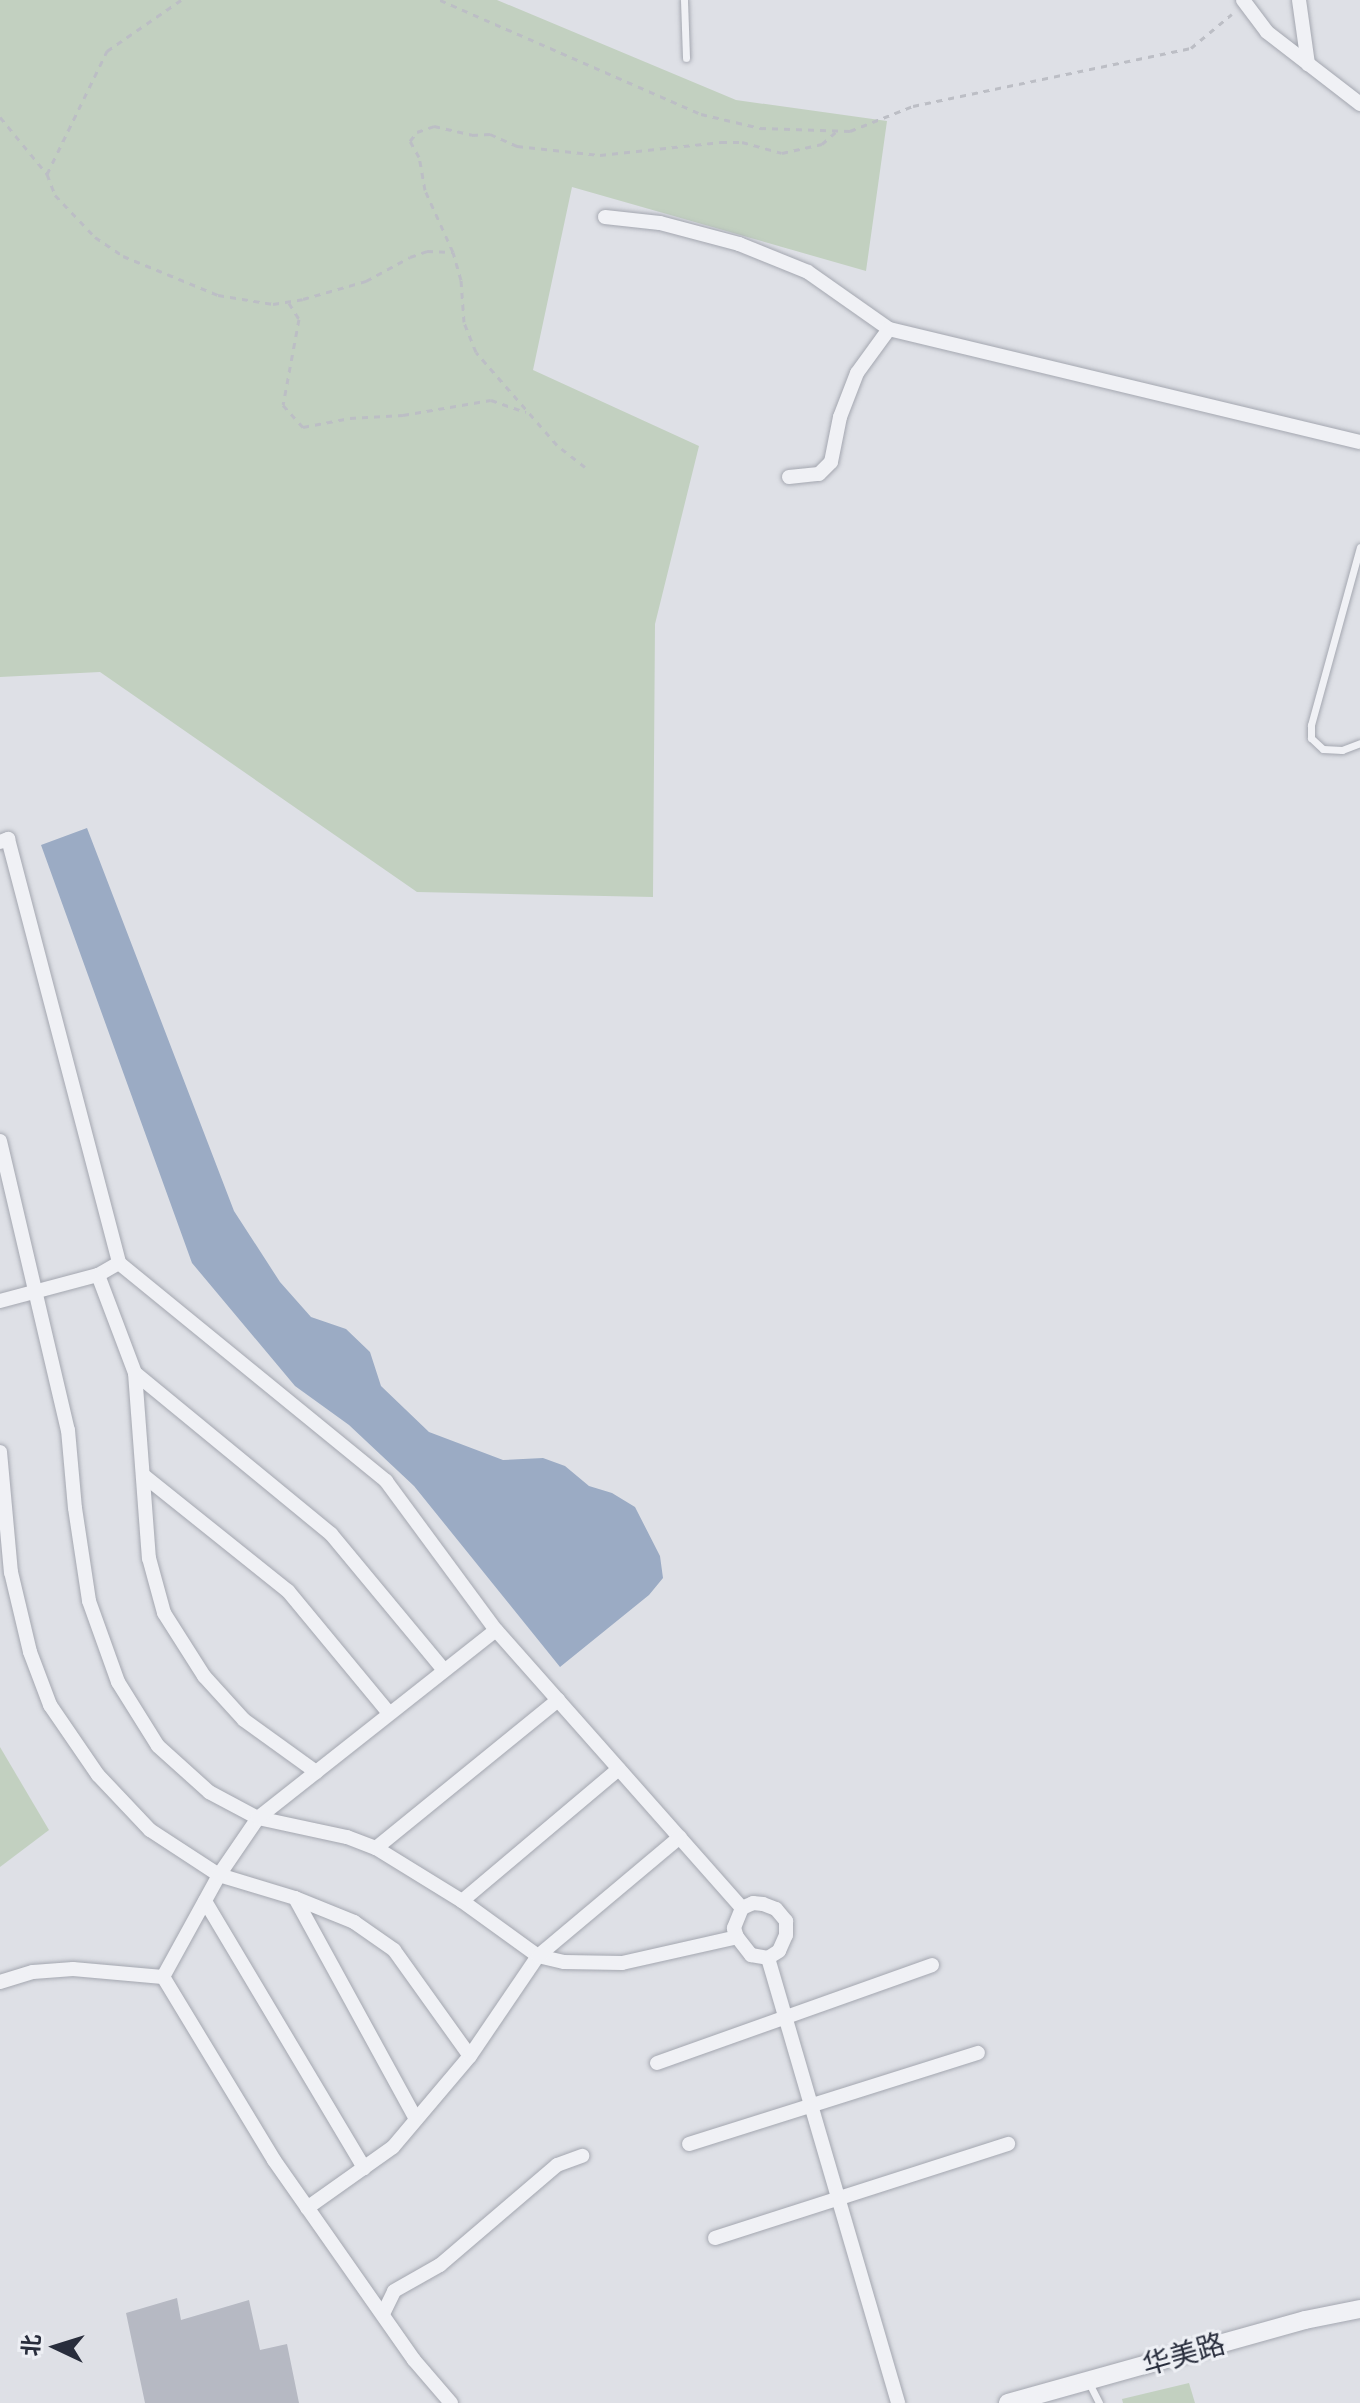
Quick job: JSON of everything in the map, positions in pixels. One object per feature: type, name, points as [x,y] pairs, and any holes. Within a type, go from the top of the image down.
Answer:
[{"type":"street","points":[[1299,0],[1308,64]]},
{"type":"street","points":[[1244,1],[1267,32],[1360,104]]},
{"type":"street","points":[[605,217],[660,223],[739,244],[808,272],[889,329],[1360,442]]},
{"type":"street","points":[[789,477],[819,474],[831,462],[840,417],[857,373],[889,329]]},
{"type":"street","points":[[0,842],[8,839],[119,1263],[386,1481],[496,1630],[742,1908]]},
{"type":"street","points":[[0,1141],[68,1430],[89,1601],[118,1682],[158,1746],[209,1792],[258,1818],[347,1837],[376,1848],[462,1901],[538,1956],[564,1962],[622,1963],[737,1937]]},
{"type":"street","points":[[0,1301],[98,1275],[119,1263]]},
{"type":"street","points":[[98,1275],[135,1373],[149,1558],[164,1613],[204,1676],[244,1720],[316,1772]]},
{"type":"street","points":[[135,1373],[331,1534],[444,1670]]},
{"type":"street","points":[[0,1452],[11,1572],[30,1652],[50,1705],[98,1775],[150,1830],[219,1875],[295,1898],[354,1922],[394,1950],[470,2056]]},
{"type":"street","points":[[143,1475],[288,1591],[389,1713]]},
{"type":"street","points":[[163,1977],[219,1875],[258,1818],[496,1630]]},
{"type":"street","points":[[376,1848],[558,1700]]},
{"type":"street","points":[[462,1901],[619,1769]]},
{"type":"street","points":[[307,2208],[393,2147],[470,2056],[538,1956],[680,1837]]},
{"type":"street","points":[[295,1898],[416,2119]]},
{"type":"street","points":[[205,1901],[364,2168]]},
{"type":"street","points":[[763,1904],[776,1909],[786,1921],[786,1935],[779,1951],[768,1958],[751,1955],[734,1928],[742,1908],[763,1904]]},
{"type":"street","points":[[768,1958],[898,2403]]},
{"type":"street","points":[[657,2063],[932,1965]]},
{"type":"street","points":[[0,1982],[33,1972],[73,1969],[163,1977]]},
{"type":"street","points":[[163,1977],[307,2208],[414,2360],[451,2403]]},
{"type":"street","points":[[689,2144],[978,2053]]},
{"type":"street","points":[[715,2238],[1008,2144]]},
{"type":"street","points":[[383,2314],[394,2291],[440,2265],[557,2165],[582,2156]]},
{"type":"street","name":"华美路","points":[[1008,2403],[1089,2383],[1305,2320],[1360,2309]]},
{"type":"lane","points":[[684,0],[686,58]]},
{"type":"lane","points":[[1360,547],[1311,725],[1311,738],[1323,749],[1342,750],[1360,743]]},
{"type":"lane","points":[[1089,2383],[1099,2403]]},
{"type":"path","points":[[47,174],[107,51],[181,0]]},
{"type":"path","points":[[440,0],[701,114],[760,128],[850,131],[913,106],[1191,48],[1244,1]]},
{"type":"path","points":[[0,117],[47,174],[55,195],[95,237],[123,256],[218,295],[273,304],[288,302],[356,284],[427,251],[453,252]]},
{"type":"path","points":[[585,467],[557,445],[476,352],[464,322],[461,280],[453,252],[425,190],[419,157],[410,141],[417,132],[434,126],[472,135],[490,134],[517,146],[600,155],[721,142],[742,142],[782,153],[822,144],[838,130]]},
{"type":"path","points":[[288,302],[299,319],[283,405],[303,427],[491,400],[526,412]]},
{"type":"green space","points":[[0,0],[497,0],[736,100],[887,121],[866,271],[572,187],[533,370],[699,446],[655,624],[653,897],[417,892],[100,672],[0,677]]},
{"type":"green space","points":[[0,1747],[49,1830],[0,1867]]},
{"type":"green space","points":[[1189,2383],[1195,2403],[1123,2403],[1122,2399]]},
{"type":"water","points":[[87,828],[234,1211],[280,1282],[311,1317],[346,1329],[370,1352],[381,1386],[429,1432],[503,1460],[543,1458],[565,1466],[589,1486],[612,1493],[635,1507],[660,1556],[663,1578],[649,1595],[560,1667],[414,1486],[349,1425],[295,1386],[192,1263],[41,845]]},
{"type":"building","points":[[177,2298],[181,2320],[249,2300],[260,2350],[287,2344],[299,2403],[145,2403],[126,2313]]}]
